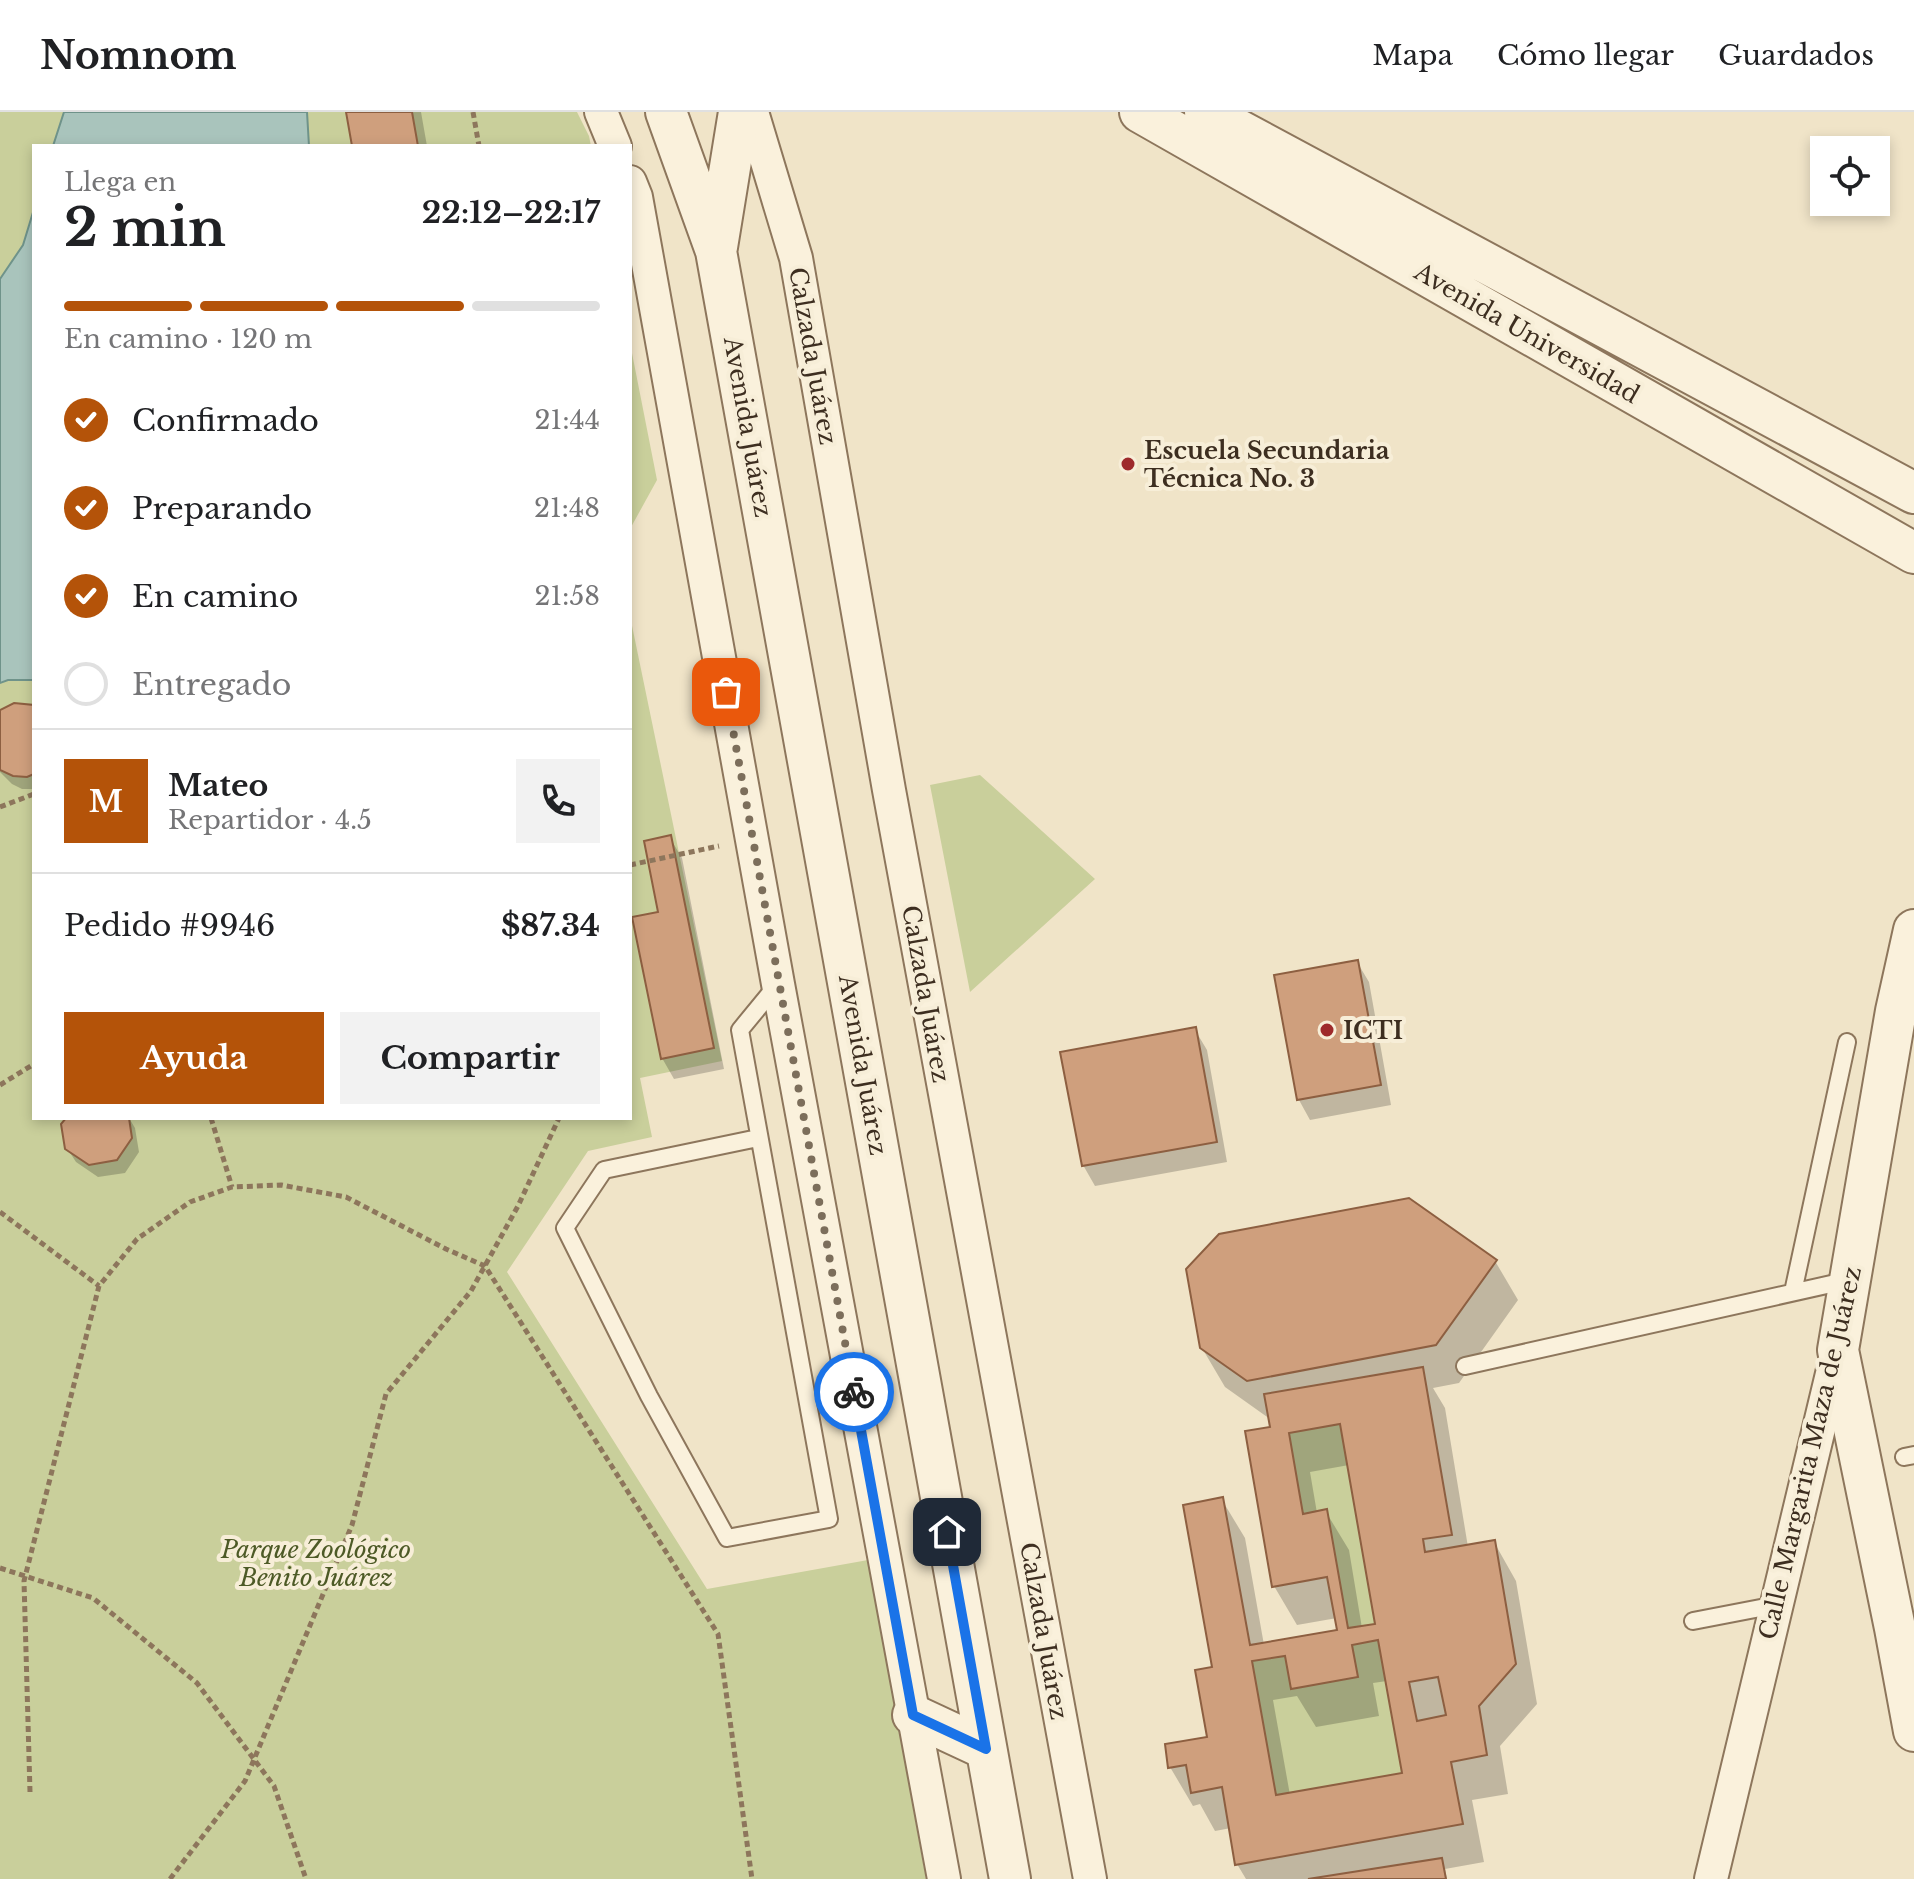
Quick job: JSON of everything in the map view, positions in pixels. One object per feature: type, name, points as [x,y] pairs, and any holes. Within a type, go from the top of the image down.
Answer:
[{"type":"street","points":[[601,112],[614,144]]},
{"type":"street","name":"Avenida Juárez","points":[[666,112],[716,251],[1010,1879]]},
{"type":"street","name":"Avenida Juárez","points":[[716,251],[739,112]]},
{"type":"street","name":"Calzada Juárez","points":[[752,112],[796,258],[891,805],[1090,1879]]},
{"type":"street","name":"Avenida Universidad","points":[[1140,112],[1914,553]]},
{"type":"street","name":"Avenida Universidad","points":[[1205,112],[1914,493]]},
{"type":"street","points":[[632,187],[944,1879]]},
{"type":"street","name":"Calle Margarita Maza de Juárez","points":[[1711,1879],[1838,1350],[1905,1010],[1914,930]]},
{"type":"street","points":[[1838,1350],[1905,1626],[1914,1731]]},
{"type":"street","points":[[913,1715],[986,1749]]},
{"type":"lane","points":[[758,1138],[604,1170],[565,1228],[649,1396],[727,1538],[829,1519],[740,1030],[778,984]]},
{"type":"lane","points":[[1793,1292],[1847,1042]]},
{"type":"lane","points":[[1465,1366],[1850,1280]]},
{"type":"lane","points":[[1693,1621],[1776,1605]]},
{"type":"path","points":[[473,112],[479,144]]},
{"type":"path","points":[[0,807],[32,795]]},
{"type":"path","points":[[632,865],[752,839]]},
{"type":"path","points":[[0,1085],[32,1065]]},
{"type":"path","points":[[212,1120],[232,1187]]},
{"type":"path","points":[[170,1879],[245,1781],[352,1525],[386,1394],[471,1291],[518,1206],[558,1120]]},
{"type":"path","points":[[30,1792],[25,1576],[99,1286],[137,1239],[190,1202],[232,1187],[281,1185],[346,1197],[485,1266],[718,1634],[752,1879]]},
{"type":"path","points":[[0,1212],[99,1286]]},
{"type":"path","points":[[0,1568],[93,1598],[197,1683],[274,1786],[306,1879]]},
{"type":"green space","name":"Parque Zoológico Benito Juárez","points":[[0,112],[577,112],[591,144],[32,144],[32,1120],[632,1120],[632,626],[722,1061],[640,1078],[652,1137],[588,1151],[507,1272],[707,1589],[868,1560],[926,1879],[0,1879]]},
{"type":"green space","points":[[632,353],[657,480],[632,525]]},
{"type":"green space","points":[[980,775],[1095,879],[970,992],[930,785]]},
{"type":"green space","points":[[1340,1424],[1375,1624],[1348,1628],[1327,1510],[1303,1514],[1289,1433]]},
{"type":"green space","points":[[1378,1640],[1402,1773],[1276,1795],[1252,1661],[1285,1656],[1292,1689],[1357,1677],[1352,1645]]},
{"type":"water","points":[[64,112],[307,112],[309,144],[54,144]]},
{"type":"water","points":[[32,216],[32,680],[0,683],[0,279],[23,245]]},
{"type":"building","points":[[346,112],[412,112],[418,144],[352,144]]},
{"type":"building","points":[[14,703],[32,705],[32,775],[13,776],[0,770],[0,710]]},
{"type":"building","points":[[671,835],[714,1048],[661,1059],[632,917],[658,912],[644,841]]},
{"type":"building","name":"ICTI","points":[[1358,960],[1381,1085],[1297,1100],[1274,975]]},
{"type":"building","points":[[1196,1027],[1217,1142],[1082,1166],[1060,1052]]},
{"type":"building","points":[[64,1120],[129,1120],[132,1138],[117,1160],[89,1165],[65,1149],[61,1124]]},
{"type":"building","points":[[1409,1198],[1497,1260],[1436,1345],[1247,1381],[1200,1348],[1186,1269],[1219,1234]]},
{"type":"building","points":[[1423,1367],[1452,1535],[1423,1539],[1425,1552],[1495,1540],[1516,1664],[1479,1706],[1487,1755],[1451,1762],[1463,1824],[1235,1865],[1222,1787],[1191,1793],[1186,1765],[1168,1768],[1165,1744],[1207,1737],[1195,1670],[1212,1667],[1183,1505],[1223,1497],[1250,1645],[1337,1630],[1327,1577],[1272,1587],[1245,1431],[1270,1427],[1264,1394]],"holes":[[[1340,1424],[1375,1624],[1348,1628],[1327,1509],[1303,1514],[1289,1433]],[[1378,1640],[1402,1773],[1276,1795],[1252,1661],[1285,1656],[1291,1689],[1358,1677],[1352,1645]],[[1438,1677],[1446,1715],[1417,1721],[1409,1682]]]},
{"type":"building","points":[[1442,1858],[1446,1879],[1308,1879]]},
{"type":"way so far","points":[[726,692],[854,1392]]},
{"type":"place","name":"Escuela Secundaria Técnica No. 3","points":[[1128,464]]},
{"type":"place","name":"ICTI","points":[[1327,1030]]},
{"type":"route","points":[[854,1392],[913,1715],[986,1749],[947,1532]]}]
